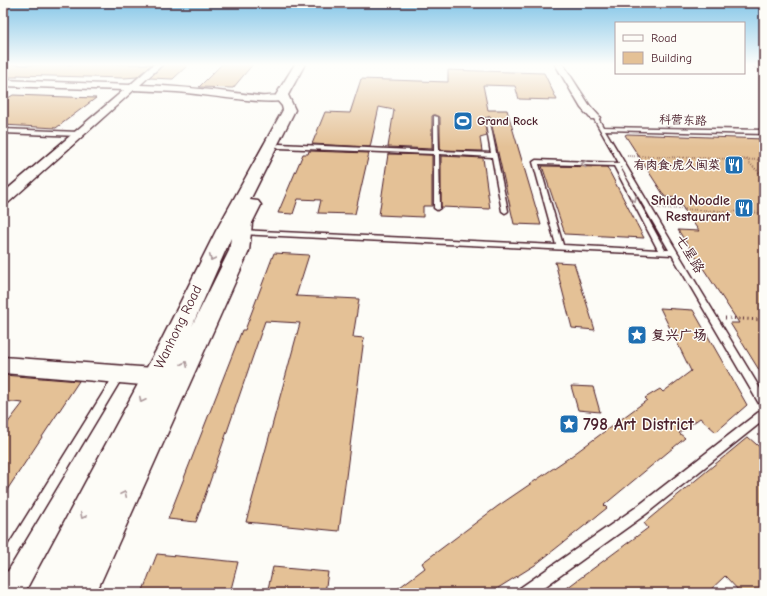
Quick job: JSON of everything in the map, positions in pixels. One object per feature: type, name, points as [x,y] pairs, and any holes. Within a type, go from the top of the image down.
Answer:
[{"type":"street","points":[[3,200],[127,92]]},
{"type":"street","points":[[201,92],[264,99],[282,99],[284,92]]},
{"type":"street","name":"Wanhong Road","points":[[233,232],[243,223],[296,109],[291,98],[293,92]]},
{"type":"street","points":[[576,92],[586,108],[595,117]]},
{"type":"street","name":"Wanhong Road","points":[[44,593],[154,377],[233,232],[288,110],[288,105],[282,99]]},
{"type":"street","name":"Wanhong Road","points":[[77,593],[238,251],[233,232]]},
{"type":"street","points":[[3,365],[154,377]]},
{"type":"lane","points":[[436,117],[437,208]]},
{"type":"lane","name":"七星路","points":[[595,117],[618,156],[619,165],[648,208],[764,404]]},
{"type":"lane","points":[[487,119],[505,211]]},
{"type":"lane","name":"科营东路","points":[[602,128],[764,132]]},
{"type":"lane","points":[[3,131],[79,134]]},
{"type":"lane","points":[[279,146],[494,155]]},
{"type":"lane","points":[[560,248],[536,162],[619,165],[663,253]]},
{"type":"lane","points":[[233,232],[674,253]]},
{"type":"lane","points":[[3,566],[119,375]]},
{"type":"lane","points":[[525,593],[642,510],[764,414]]},
{"type":"path","points":[[618,156],[764,160]]},
{"type":"path","points":[[746,159],[764,177]]},
{"type":"path","points":[[648,208],[764,213]]},
{"type":"path","points":[[712,317],[764,320]]},
{"type":"building","points":[[357,92],[484,92],[488,110],[507,110],[541,225],[514,224],[490,117],[484,118],[487,136],[480,138],[482,151],[440,150],[440,117],[434,115],[432,116],[432,149],[388,147],[394,110],[379,107],[370,147],[312,144],[325,112],[350,113]]},
{"type":"building","points":[[517,92],[553,92],[557,100],[519,99]]},
{"type":"building","points":[[13,95],[96,98],[56,128],[3,125],[3,101]]},
{"type":"building","points":[[625,135],[764,139],[764,378],[730,323],[739,323],[678,230],[699,231],[676,198],[665,197]]},
{"type":"building","points":[[309,151],[369,153],[355,214],[318,213],[321,200],[298,199],[293,214],[278,213],[303,154],[308,154]]},
{"type":"building","points":[[388,154],[432,155],[432,206],[423,206],[423,217],[379,215]]},
{"type":"building","points":[[441,156],[483,158],[490,209],[441,207]]},
{"type":"building","points":[[542,166],[607,167],[644,238],[565,234]]},
{"type":"building","points":[[274,253],[309,255],[296,296],[359,299],[353,337],[364,338],[339,531],[246,522],[300,323],[265,321],[196,522],[168,519],[242,330],[245,330]]},
{"type":"building","points":[[555,262],[574,263],[595,330],[572,328]]},
{"type":"building","points":[[660,308],[693,310],[747,405],[716,432],[700,418],[679,433],[685,438],[604,505],[607,508],[535,565],[490,593],[392,593],[425,568],[422,563],[498,506],[570,457],[647,400],[645,398],[660,389],[663,392],[691,371]]},
{"type":"building","points":[[3,375],[79,381],[3,496],[3,429],[23,403],[3,401]]},
{"type":"building","points":[[571,386],[593,387],[600,412],[578,410]]},
{"type":"building","points":[[748,437],[764,451],[764,591],[759,593],[741,593],[725,576],[707,593],[560,593],[648,528],[644,523]]},
{"type":"building","points":[[157,554],[238,562],[230,593],[142,593]]},
{"type":"building","points":[[273,567],[328,572],[325,593],[267,593]]},
{"type":"place","name":"Grand Rock","points":[[463,121]]},
{"type":"place","name":"有肉食·虎久闽菜","points":[[734,165]]},
{"type":"place","name":"Shido Noodle Restaurant","points":[[744,208]]},
{"type":"place","name":"复兴广场","points":[[637,335]]},
{"type":"place","name":"798 Art District","points":[[569,424]]}]
